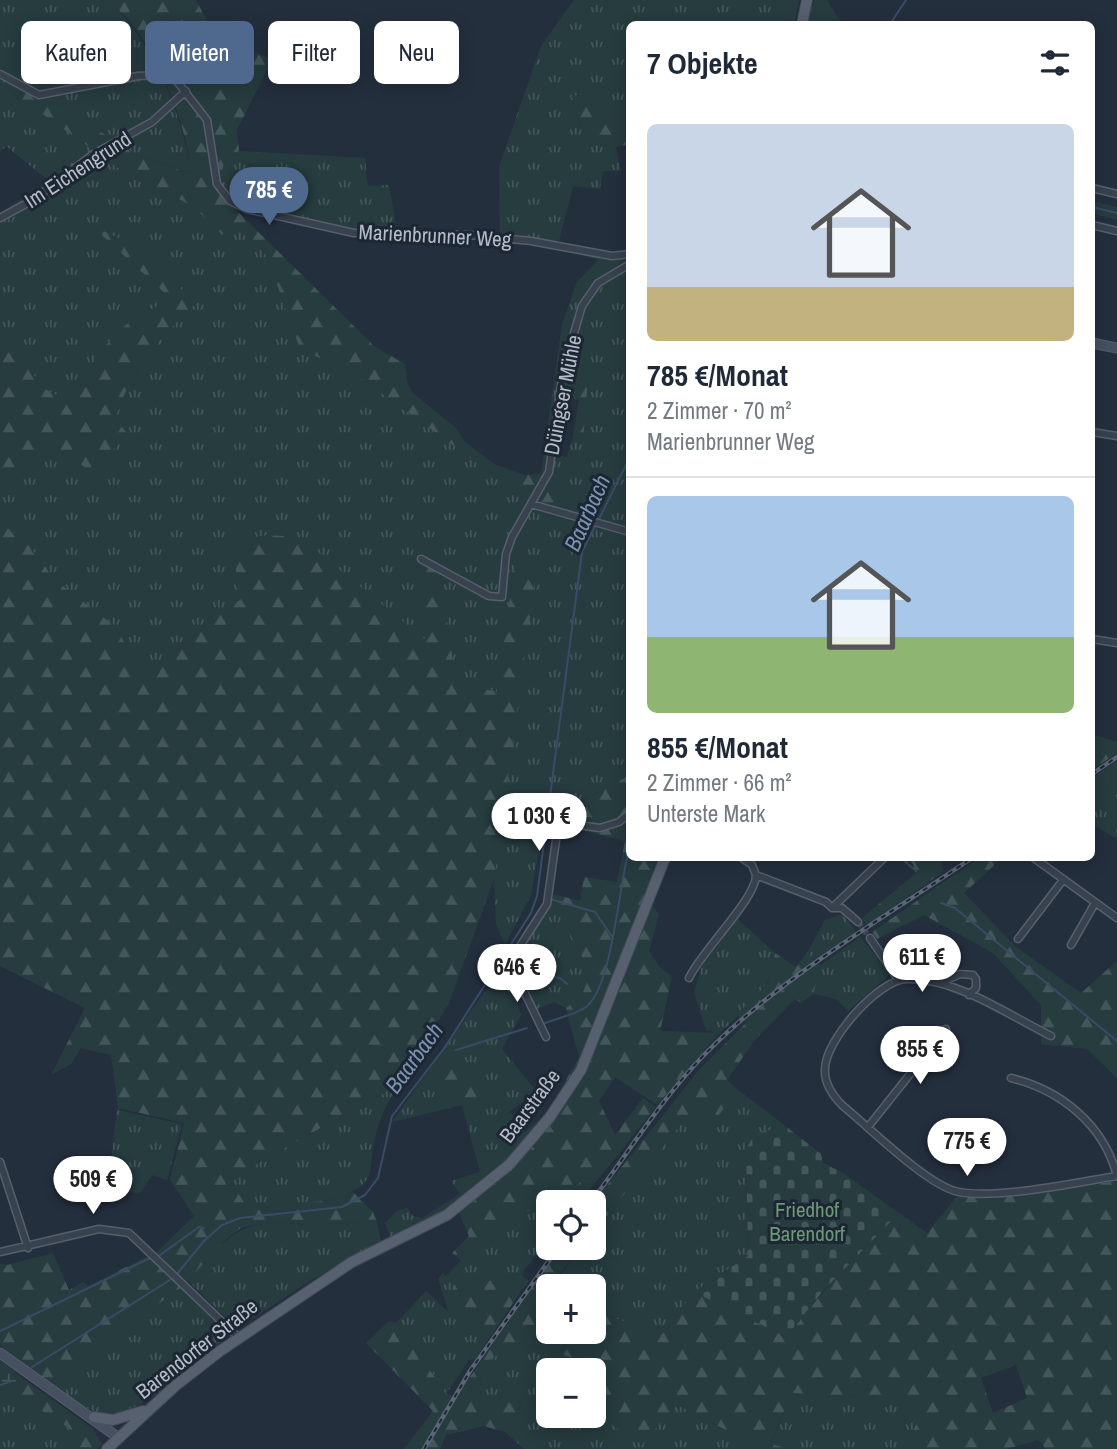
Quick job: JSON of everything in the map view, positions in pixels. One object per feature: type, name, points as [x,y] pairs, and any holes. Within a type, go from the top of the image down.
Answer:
[{"type":"main road","points":[[803,21],[807,0]]},
{"type":"main road","points":[[1095,344],[1117,348]]},
{"type":"main road","name":"Baarstraße","points":[[315,1284],[352,1262],[447,1216],[496,1178],[537,1135],[581,1070],[664,861]]},
{"type":"main road","name":"Barendorfer Straße","points":[[107,1449],[201,1364],[315,1284]]},
{"type":"main road","points":[[0,1353],[94,1417],[119,1438]]},
{"type":"main road","points":[[94,1417],[113,1420],[150,1408]]},
{"type":"street","name":"Marienbrunner Weg","points":[[0,74],[39,95],[164,73],[172,75],[207,120],[217,184],[230,201],[247,209],[354,233],[470,235],[531,241],[612,256],[626,254]]},
{"type":"street","name":"Im Eichengrund","points":[[0,218],[33,200],[93,155],[152,122],[186,91]]},
{"type":"street","points":[[1095,189],[1117,194]]},
{"type":"street","points":[[1095,226],[1117,231]]},
{"type":"street","name":"Düingser Mühle","points":[[421,559],[489,596],[502,597],[506,554],[549,472],[563,371],[582,306],[598,283],[626,266]]},
{"type":"street","points":[[1095,432],[1117,436]]},
{"type":"street","points":[[531,504],[626,531]]},
{"type":"street","points":[[1095,639],[1117,643]]},
{"type":"street","points":[[546,1037],[510,961],[547,904],[555,838],[562,828],[571,824],[600,828],[619,822],[626,816]]},
{"type":"street","points":[[689,978],[707,947],[752,892],[756,875],[752,865],[746,861]]},
{"type":"street","points":[[832,908],[881,861]]},
{"type":"street","points":[[1038,861],[1117,918]]},
{"type":"street","points":[[756,875],[826,902],[832,908],[842,908],[858,922]]},
{"type":"street","points":[[1018,939],[1063,880]]},
{"type":"street","points":[[1070,945],[1095,903]]},
{"type":"street","points":[[870,938],[898,979]]},
{"type":"street","points":[[940,983],[960,974],[973,975],[976,988],[968,995]]},
{"type":"street","points":[[1011,1079],[1044,1089],[1080,1114],[1104,1144],[1117,1176],[1001,1191],[954,1191],[926,1174],[868,1127],[832,1093],[825,1064],[830,1049],[856,1015],[884,986],[898,979],[940,983],[1051,1036]]},
{"type":"street","points":[[868,1127],[946,1029]]},
{"type":"street","points":[[0,1161],[28,1248]]},
{"type":"street","points":[[0,1252],[28,1248],[76,1234],[112,1230],[129,1233],[239,1338]]},
{"type":"green space","points":[[0,0],[109,0],[127,21],[21,21],[21,81],[0,68]]},
{"type":"green space","points":[[109,0],[196,0],[207,21],[145,21],[145,43]]},
{"type":"green space","points":[[574,0],[799,0],[795,21],[626,21],[626,123],[610,117],[584,95],[571,96],[582,132],[616,147],[621,171],[603,171],[600,189],[573,186],[558,245],[500,237],[499,167],[541,46]]},
{"type":"green space","points":[[814,0],[827,0],[840,21],[809,21]]},
{"type":"green space","points":[[131,26],[145,47],[145,84],[165,84],[187,149],[192,174],[137,155],[25,84],[131,84]]},
{"type":"green space","points":[[254,52],[268,58],[268,67],[237,130],[239,151],[225,160],[219,182],[228,202],[375,347],[405,364],[408,385],[414,394],[456,428],[465,442],[494,464],[525,475],[547,473],[530,501],[355,374],[300,349],[267,256],[254,241],[230,226],[222,235],[194,207],[117,167],[0,84],[0,68],[21,81],[21,84],[25,84],[137,155],[191,174],[185,137],[166,84],[254,84]]},
{"type":"green space","points":[[0,84],[117,167],[194,207],[221,234],[230,226],[254,241],[267,256],[300,349],[355,374],[530,501],[551,472],[555,455],[567,457],[572,440],[582,442],[589,366],[567,354],[590,291],[626,267],[626,777],[544,821],[531,895],[505,945],[496,924],[494,879],[537,559],[516,554],[497,692],[456,682],[440,573],[417,562],[427,641],[299,538],[241,599],[150,671],[130,653],[116,627],[54,579],[28,544],[0,522],[0,487],[17,478],[52,446],[94,472],[124,393],[154,343],[194,305],[94,227],[171,298],[127,324],[99,352],[88,383],[71,403],[43,388],[0,329],[0,213],[49,181],[6,146],[0,152]]},
{"type":"green space","points":[[584,95],[610,117],[626,123],[626,145],[616,147],[582,132],[571,96]]},
{"type":"green space","points":[[239,151],[365,158],[368,186],[389,185],[397,232],[358,230],[248,206],[233,199],[219,182],[225,160]]},
{"type":"green space","points":[[1095,202],[1117,207],[1117,220],[1095,214]]},
{"type":"green space","points":[[92,226],[151,252],[194,305],[168,331],[137,370],[115,419],[127,433],[94,473],[52,446],[17,478],[0,487],[0,329],[43,388],[71,402],[88,383],[99,352],[127,324],[170,298]]},
{"type":"green space","points":[[556,247],[626,256],[626,264],[598,280],[580,306],[565,351],[547,473],[541,475],[562,324],[577,282],[598,260]]},
{"type":"green space","points":[[569,355],[589,366],[583,442],[572,440],[579,400],[561,398]]},
{"type":"green space","points":[[547,485],[566,488],[561,507],[539,503]]},
{"type":"green space","points":[[0,522],[28,544],[54,579],[116,627],[130,653],[150,671],[241,599],[231,541],[268,535],[299,537],[426,640],[417,561],[440,573],[456,682],[497,692],[516,554],[538,559],[494,879],[449,1003],[400,1084],[229,1179],[247,1207],[325,1201],[353,1192],[373,1212],[377,1222],[260,1224],[241,1228],[226,1239],[182,1287],[48,1383],[0,1345],[0,1264],[7,1265],[53,1253],[69,1290],[83,1282],[88,1286],[158,1251],[194,1216],[170,1180],[184,1123],[118,1108],[111,1055],[81,1048],[71,1064],[51,1075],[85,1008],[0,966]]},
{"type":"green space","points":[[1095,735],[1117,742],[1117,753],[1095,768]]},
{"type":"green space","points":[[1117,761],[1117,779],[1095,793],[1095,776]]},
{"type":"green space","points":[[626,777],[626,861],[663,861],[651,904],[659,914],[649,951],[659,966],[672,977],[660,1031],[719,1033],[657,1105],[615,1077],[599,1101],[615,1135],[643,1098],[656,1107],[608,1167],[566,1190],[536,1190],[536,1207],[488,1233],[463,1262],[452,1253],[469,1236],[459,1213],[510,1172],[499,1159],[506,1144],[488,1126],[510,1112],[525,1132],[548,1112],[579,1057],[566,1008],[581,997],[591,972],[551,904],[553,894],[580,901],[584,877],[617,882],[625,841],[544,821]]},
{"type":"green space","points":[[1117,779],[1117,839],[1095,826],[1095,793]]},
{"type":"green space","points":[[909,861],[941,861],[943,872],[867,925],[862,918],[915,874],[913,864]]},
{"type":"green space","points":[[975,861],[999,861],[964,893],[1016,947],[1081,993],[1117,961],[1117,1078],[1087,1049],[1041,1044],[1041,1005],[993,953],[924,915],[877,939],[872,932]]},
{"type":"green space","points":[[551,904],[560,915],[591,972],[581,997],[566,1008],[554,1002],[537,1009],[526,989],[514,994],[521,1015],[502,1049],[537,1092],[489,1126],[506,1144],[504,1165],[449,1210],[396,1237],[390,1236],[385,1223],[397,1211],[407,1208],[413,1216],[422,1218],[460,1194],[451,1181],[480,1172],[462,1105],[392,1122],[498,973],[502,975],[514,964]]},
{"type":"green space","points":[[843,914],[856,932],[817,961],[807,953],[825,920]]},
{"type":"green space","points":[[735,917],[775,953],[771,974],[765,986],[719,1033],[706,1030],[694,993],[704,958]]},
{"type":"green space","points":[[860,937],[890,974],[848,1011],[836,999],[813,994],[821,965]]},
{"type":"green space","points":[[775,953],[796,967],[807,953],[821,965],[813,994],[801,1003],[795,999],[754,1041],[727,1080],[737,1089],[712,1125],[691,1111],[606,1217],[606,1190],[603,1190],[699,1070],[746,1023],[737,1014],[768,983]]},
{"type":"green space","points":[[449,1059],[455,1075],[480,1085],[476,1101],[466,1105],[441,1073]]},
{"type":"green space","points":[[400,1084],[380,1122],[370,1172],[361,1186],[333,1199],[247,1208],[229,1179]]},
{"type":"green space","points":[[737,1089],[788,1128],[756,1132],[746,1149],[748,1256],[694,1292],[662,1334],[606,1315],[606,1274],[561,1274],[572,1260],[606,1260],[606,1217],[691,1111],[712,1124]]},
{"type":"green space","points":[[117,1110],[182,1124],[167,1180],[152,1175],[139,1194],[108,1187]]},
{"type":"green space","name":"Friedhof Barendorf","points":[[788,1128],[821,1154],[823,1163],[843,1173],[899,1213],[823,1291],[786,1337],[694,1292],[748,1256],[746,1149],[756,1132]]},
{"type":"green space","points":[[608,1167],[589,1190],[566,1190]]},
{"type":"green space","points":[[1117,1181],[1117,1449],[1046,1449],[1038,1440],[1006,1449],[901,1449],[917,1424],[896,1399],[792,1393],[770,1444],[792,1449],[747,1449],[745,1440],[676,1404],[642,1445],[612,1425],[623,1405],[606,1397],[609,1369],[606,1368],[606,1358],[574,1358],[522,1342],[482,1364],[479,1397],[522,1403],[505,1432],[484,1426],[446,1435],[440,1449],[404,1449],[433,1411],[366,1343],[387,1322],[397,1322],[446,1394],[456,1397],[536,1282],[536,1344],[606,1344],[606,1315],[662,1334],[694,1292],[786,1337],[829,1285],[899,1213],[927,1233],[957,1196],[994,1197]],"holes":[[[1016,1365],[1027,1398],[993,1413],[981,1378]]]},
{"type":"green space","points":[[536,1207],[536,1256],[521,1274],[479,1283],[487,1316],[469,1360],[446,1394],[397,1322],[426,1291],[449,1313],[438,1279],[443,1273],[446,1276],[488,1233]]},
{"type":"green space","points":[[377,1222],[381,1242],[311,1280],[237,1329],[187,1280],[219,1246],[248,1227],[260,1224]]},
{"type":"green space","points":[[552,1260],[571,1260],[559,1274],[542,1274]]},
{"type":"green space","points":[[521,1274],[528,1281],[475,1359],[469,1360],[487,1316],[459,1306],[453,1287],[457,1278],[479,1283]]},
{"type":"green space","points":[[182,1287],[231,1334],[168,1386],[132,1408],[115,1413],[100,1413],[80,1404],[48,1383]]},
{"type":"green space","points":[[522,1342],[574,1358],[536,1358],[536,1428],[606,1428],[606,1368],[610,1369],[641,1445],[676,1404],[745,1440],[747,1449],[524,1449],[505,1432],[522,1404],[479,1397],[482,1364]]},
{"type":"green space","points":[[0,1360],[24,1379],[0,1391]]},
{"type":"green space","points":[[24,1379],[93,1429],[102,1444],[97,1449],[79,1449],[69,1428],[6,1388]]},
{"type":"green space","points":[[6,1388],[69,1428],[79,1449],[0,1449],[0,1391]]},
{"type":"green space","points":[[792,1393],[896,1399],[917,1424],[901,1449],[792,1449],[770,1445]]},
{"type":"waterway","points":[[892,21],[906,0]]},
{"type":"waterway","name":"Baarbach","points":[[1095,208],[1117,213]]},
{"type":"waterway","name":"Baarbach","points":[[599,519],[626,465]]},
{"type":"waterway","name":"Baarbach","points":[[177,1274],[204,1241],[222,1225],[240,1218],[342,1207],[365,1195],[378,1178],[392,1116],[445,1047],[531,913],[537,896],[582,552],[596,524]]},
{"type":"waterway","points":[[545,1023],[582,1010],[595,996],[609,956],[626,861]]},
{"type":"waterway","points":[[904,861],[916,871]]},
{"type":"waterway","points":[[550,899],[595,912],[613,938]]},
{"type":"waterway","points":[[941,903],[955,908],[1117,1041]]},
{"type":"waterway","points":[[532,974],[560,978],[567,984]]},
{"type":"waterway","points":[[456,1050],[527,1028]]},
{"type":"waterway","points":[[160,1255],[199,1227],[204,1228]]},
{"type":"waterway","points":[[0,1331],[150,1258]]},
{"type":"waterway","name":"Baarbach","points":[[32,1367],[173,1278]]},
{"type":"waterway","name":"Baarbach","points":[[0,1385],[12,1381]]},
{"type":"tunnel","points":[[858,922],[870,938]]},
{"type":"railway","points":[[1095,772],[1117,757]]},
{"type":"railway","points":[[600,1190],[674,1089],[734,1026],[799,974],[967,861]]},
{"type":"railway","points":[[424,1449],[470,1371],[549,1260]]}]
